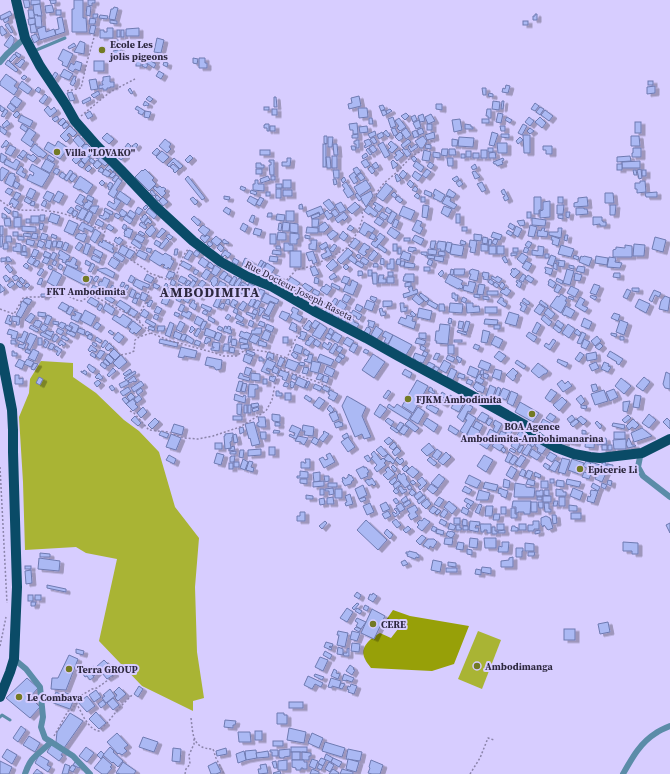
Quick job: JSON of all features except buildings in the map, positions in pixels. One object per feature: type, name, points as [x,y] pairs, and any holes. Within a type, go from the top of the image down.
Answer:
[{"type":"main road","name":"Rue Docteur Joseph Raseta","points":[[16,0],[25,38],[40,66],[75,121],[155,206],[194,241],[221,262],[248,277],[271,286],[314,311],[493,407],[525,425],[539,438],[555,447],[574,454],[600,458],[642,453],[670,439]]},
{"type":"main road","points":[[0,348],[12,410],[14,430],[12,452],[17,587],[14,659],[0,696]]},
{"type":"street","points":[[0,62],[25,38]]},
{"type":"street","points":[[642,453],[638,467],[643,476],[670,497]]},
{"type":"street","points":[[14,659],[26,670],[40,687],[43,716],[41,727],[45,738],[73,756],[90,774]]},
{"type":"street","points":[[623,774],[635,752],[644,742],[656,732],[670,726]]},
{"type":"street","points":[[25,774],[28,765],[35,756],[46,748],[51,742]]},
{"type":"lane","points":[[32,51],[65,38]]},
{"type":"lane","points":[[0,717],[2,715],[10,720]]},
{"type":"path","points":[[67,91],[81,88],[95,34]]},
{"type":"path","points":[[75,121],[110,92],[135,79]]},
{"type":"path","points":[[286,295],[285,291],[280,286],[296,270],[312,266],[331,258],[347,248],[358,232],[363,216],[362,212],[373,200],[384,183],[410,158],[416,153],[421,152],[428,140],[435,142]]},
{"type":"path","points":[[0,200],[16,210],[44,210],[58,212],[97,228],[101,228],[105,231],[102,239],[120,247],[122,244],[136,248],[137,252],[131,260],[149,273],[168,280],[176,277],[181,260],[194,241]]},
{"type":"path","points":[[139,322],[138,316],[149,296],[148,292],[156,278],[161,277]]},
{"type":"path","points":[[0,309],[14,314],[22,298],[52,298],[67,296],[82,301],[92,295],[134,318],[151,333],[168,340],[223,356],[236,356],[247,349],[269,352],[288,358]]},
{"type":"path","points":[[130,411],[134,413],[149,430],[168,432],[190,439],[214,436],[240,427],[266,410],[272,400],[280,369],[288,358],[293,344],[305,321],[314,311]]},
{"type":"path","points":[[121,355],[134,351],[135,340],[151,333]]},
{"type":"path","points":[[280,369],[315,380],[331,388]]},
{"type":"path","points":[[0,467],[7,604]]},
{"type":"path","points":[[0,646],[8,612]]},
{"type":"path","points":[[51,742],[68,711],[71,712],[75,706],[75,699],[92,689],[97,688],[115,675]]},
{"type":"path","points":[[76,703],[89,726],[94,730],[99,731],[132,695]]},
{"type":"path","points":[[185,774],[186,769],[190,764],[190,755],[194,744],[191,718]]},
{"type":"path","points":[[470,774],[480,758],[488,738],[494,740]]},
{"type":"path","points":[[194,739],[204,749],[213,749],[224,774]]},
{"type":"green space","points":[[41,361],[73,363],[73,377],[96,393],[124,420],[139,431],[159,452],[175,507],[199,538],[195,587],[197,652],[204,698],[193,701],[193,711],[142,686],[99,641],[117,559],[86,553],[76,547],[25,550],[19,417],[29,393],[30,379]]},
{"type":"green space","name":"Ambodimanga","points":[[478,631],[501,640],[482,689],[458,679]]},
{"type":"shaded area","points":[[393,610],[410,616],[469,626],[454,664],[432,671],[371,668],[364,655],[365,647],[373,637],[380,633],[391,638],[398,629],[386,620]]},
{"type":"place","name":"Ecole Les jolis pigeons","points":[[102,50]]},
{"type":"place","name":"Villa \"LOVAKO\"","points":[[57,152]]},
{"type":"place","name":"FKT Ambodimita","points":[[86,279]]},
{"type":"place","name":"FJKM Ambodimita","points":[[408,399]]},
{"type":"place","name":"BOA Agence Ambodimita-Ambohimanarina","points":[[532,414]]},
{"type":"place","name":"Epicerie Li","points":[[580,469]]},
{"type":"place","name":"CERE","points":[[373,624]]},
{"type":"place","name":"Ambodimanga","points":[[477,666]]},
{"type":"place","name":"Terra GROUP","points":[[69,669]]},
{"type":"place","name":"Le Combava","points":[[19,697]]},
{"type":"district","name":"AMBODIMITA","points":[[210,292]]}]
